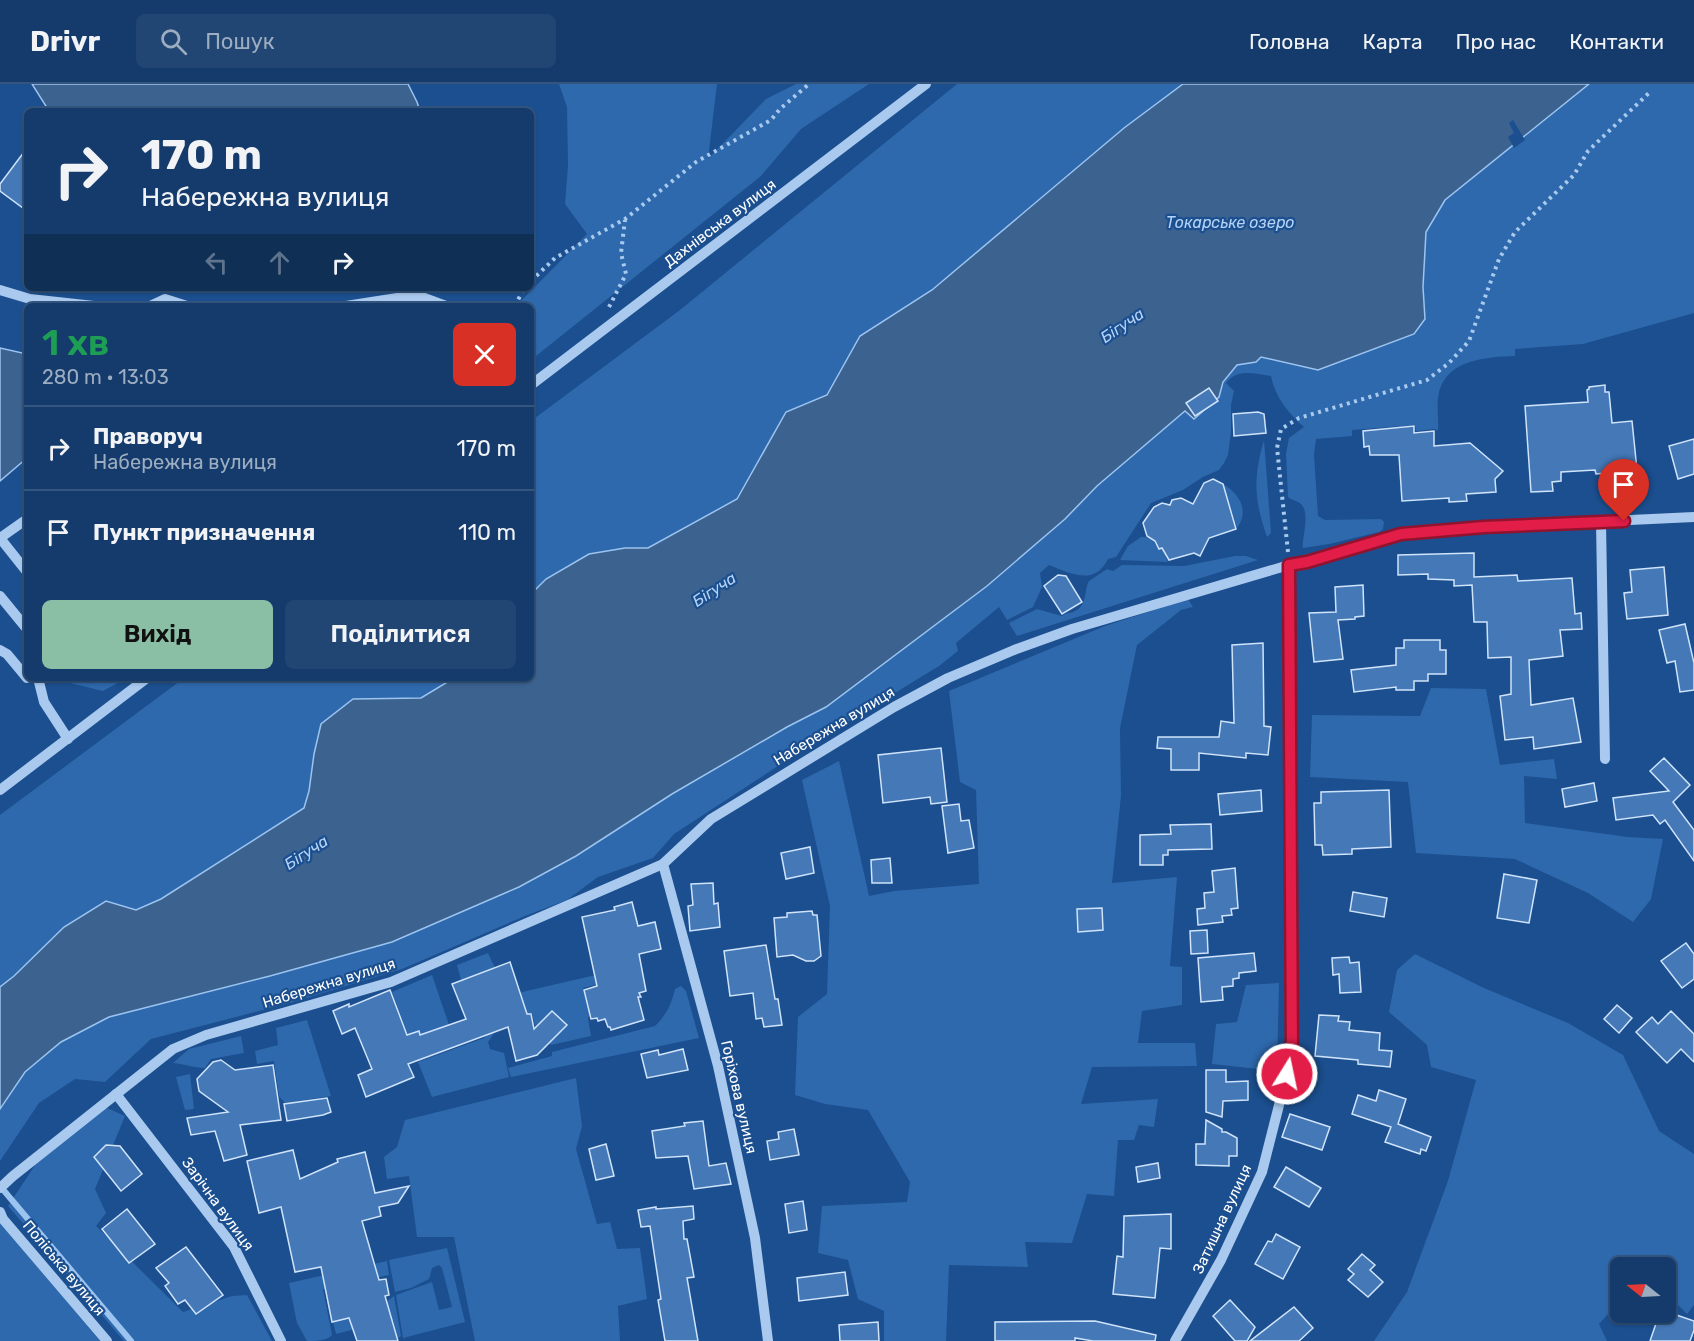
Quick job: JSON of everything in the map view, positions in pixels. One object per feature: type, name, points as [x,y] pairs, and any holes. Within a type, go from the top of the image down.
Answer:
[{"type":"street","name":"Дахнівська вулиця","points":[[534,384],[926,84]]},
{"type":"street","points":[[0,290],[30,300],[62,303]]},
{"type":"street","points":[[364,303],[419,296],[438,303]]},
{"type":"street","points":[[156,303],[165,299],[178,303]]},
{"type":"street","name":"Набережна вулиця","points":[[0,1188],[173,1049],[206,1035],[391,982],[663,864],[711,819],[894,707],[948,678],[1014,650],[1072,629],[1401,534],[1484,527],[1694,517]]},
{"type":"street","points":[[24,521],[0,538],[24,568]]},
{"type":"street","points":[[1601,522],[1605,759]]},
{"type":"street","name":"Затишна вулиця","points":[[1175,1341],[1221,1260],[1262,1172],[1292,1054],[1289,565]]},
{"type":"street","points":[[0,596],[24,625]]},
{"type":"street","points":[[0,650],[7,654],[24,674]]},
{"type":"street","points":[[0,790],[143,681]]},
{"type":"street","points":[[39,682],[44,702],[68,739]]},
{"type":"street","name":"Горіхова вулиця","points":[[663,864],[718,1066],[755,1238],[768,1341]]},
{"type":"street","name":"Зарічна вулиця","points":[[116,1094],[234,1247],[281,1341]]},
{"type":"street","name":"Поліська вулиця","points":[[0,1212],[3,1219],[107,1341]]},
{"type":"path","points":[[534,278],[555,258],[625,219],[696,162],[771,120],[809,84]]},
{"type":"path","points":[[1289,565],[1277,448],[1281,429],[1299,418],[1427,380],[1449,363],[1469,341],[1499,259],[1515,232],[1574,175],[1588,151],[1650,92]]},
{"type":"path","points":[[596,336],[626,274],[621,253],[625,219]]},
{"type":"shaded area","points":[[559,84],[717,84],[708,159],[766,99],[796,84],[869,84],[801,129],[761,176],[534,358],[534,303],[519,303],[531,291],[534,291],[534,288],[587,234],[565,204],[568,165],[567,107]]},
{"type":"shaded area","points":[[957,84],[1183,84],[1124,128],[932,290],[860,336],[827,395],[786,412],[737,499],[648,548],[625,548],[546,579],[534,591],[534,419],[680,310]]},
{"type":"shaded area","points":[[1590,84],[1694,84],[1694,313],[1583,344],[1515,349],[1515,356],[1481,359],[1460,366],[1444,381],[1439,392],[1438,431],[1435,429],[1416,431],[1415,425],[1352,430],[1352,436],[1316,439],[1314,454],[1318,516],[1325,520],[1381,519],[1384,522],[1383,529],[1379,532],[1303,548],[1306,520],[1304,508],[1288,497],[1286,454],[1289,438],[1304,427],[1283,404],[1271,376],[1247,373],[1236,375],[1226,383],[1234,391],[1228,455],[1224,463],[1219,470],[1183,490],[1151,503],[1116,557],[1108,559],[1096,573],[1082,576],[1049,565],[1040,573],[1042,587],[1033,607],[1007,620],[999,607],[956,643],[958,651],[939,666],[807,747],[674,834],[653,858],[598,877],[567,900],[402,969],[290,1003],[151,1039],[105,1082],[75,1079],[39,1103],[0,1161],[0,1109],[25,1072],[61,1042],[109,1017],[392,942],[519,887],[576,856],[672,794],[826,707],[987,586],[1065,519],[1097,486],[1185,411],[1195,419],[1219,397],[1223,382],[1237,365],[1256,362],[1261,357],[1267,358],[1425,318],[1423,287],[1426,232],[1445,200]]},
{"type":"shaded area","points":[[1264,440],[1271,533],[1267,537],[1256,489]]},
{"type":"shaded area","points":[[1223,484],[1238,497],[1243,509],[1241,522],[1237,528]]},
{"type":"shaded area","points":[[1141,537],[1150,539],[1159,549],[1162,549],[1168,562],[1120,560],[1128,546]]},
{"type":"shaded area","points":[[1246,556],[1258,560],[1017,636],[1009,623],[1037,609],[1062,616],[1079,609],[1089,581],[1107,569],[1113,571],[1122,565],[1184,566]]},
{"type":"shaded area","points":[[1188,599],[1193,607],[1181,610],[1137,645],[1120,728],[1121,796],[1112,883],[1177,877],[1170,966],[1182,967],[1182,1005],[1142,1011],[1138,1043],[1195,1043],[1197,1066],[1092,1067],[1081,1104],[1158,1099],[1154,1127],[1139,1125],[1134,1140],[1118,1140],[1114,1196],[1087,1194],[1072,1243],[1025,1242],[1028,1267],[949,1265],[946,1341],[884,1341],[884,1311],[858,1299],[848,1260],[818,1253],[822,1206],[907,1202],[910,1182],[868,1110],[825,1104],[795,1095],[798,1017],[827,994],[830,906],[802,780],[839,761],[869,896],[894,891],[979,884],[976,790],[960,782],[949,691],[1105,626]]},
{"type":"shaded area","points":[[71,681],[121,681],[103,691],[70,683]]},
{"type":"shaded area","points":[[180,681],[449,681],[421,698],[353,699],[309,791],[304,808],[161,899],[136,911],[106,901],[0,987],[0,815]]},
{"type":"shaded area","points":[[1431,688],[1486,689],[1500,765],[1554,759],[1557,779],[1524,776],[1525,823],[1628,837],[1663,839],[1651,899],[1633,922],[1588,893],[1515,859],[1416,853],[1408,782],[1310,777],[1312,715],[1420,716]]},
{"type":"shaded area","points":[[488,953],[495,968],[461,980],[457,965]]},
{"type":"shaded area","points":[[1415,954],[1484,988],[1568,1023],[1623,1055],[1659,1131],[1694,1154],[1694,1305],[1687,1314],[1676,1303],[1676,1257],[1610,1257],[1610,1312],[1599,1324],[1607,1341],[1374,1341],[1407,1292],[1448,1181],[1476,1080],[1431,1067],[1427,1045],[1389,1012],[1397,970]]},
{"type":"shaded area","points":[[639,965],[641,973],[583,988],[590,1014],[588,1018],[591,1036],[551,1045],[548,1039],[539,1039],[532,1014],[503,1020],[488,1042],[490,1049],[504,1053],[509,1077],[432,1097],[418,1062],[484,1038],[522,992]]},
{"type":"shaded area","points":[[432,975],[449,1025],[442,1028],[450,1049],[438,1053],[421,1038],[418,1031],[408,1035],[392,992]]},
{"type":"shaded area","points":[[1279,983],[1277,1071],[1212,1064],[1216,1024],[1237,1022],[1246,985]]},
{"type":"shaded area","points":[[681,986],[686,991],[699,1038],[511,1077],[508,1068],[552,1056],[552,1052],[655,1026],[668,1009],[675,989]]},
{"type":"shaded area","points":[[307,1020],[331,1096],[285,1103],[279,1096],[274,1061],[257,1064],[255,1051],[278,1045],[276,1028]]},
{"type":"shaded area","points":[[241,1036],[244,1053],[211,1059],[205,1068],[173,1063],[189,1049]]},
{"type":"shaded area","points":[[190,1074],[194,1109],[185,1110],[176,1077]]},
{"type":"shaded area","points":[[576,1078],[582,1126],[576,1149],[597,1224],[610,1222],[617,1249],[640,1248],[647,1299],[618,1306],[620,1341],[475,1341],[454,1237],[417,1237],[409,1176],[387,1179],[384,1157],[397,1147],[405,1120]]},
{"type":"shaded area","points":[[107,1108],[125,1116],[95,1189],[106,1213],[96,1226],[183,1312],[232,1296],[247,1295],[272,1341],[124,1341],[8,1206],[51,1141]]},
{"type":"shaded area","points":[[0,1222],[100,1341],[0,1341]]},
{"type":"shaded area","points":[[447,1248],[465,1322],[403,1338],[396,1295],[432,1282],[439,1310],[452,1307],[442,1268],[439,1265],[432,1268],[429,1279],[411,1288],[395,1292],[389,1260]]},
{"type":"shaded area","points":[[387,1261],[389,1275],[323,1289],[332,1335],[324,1340],[307,1341],[297,1323],[289,1283]]},
{"type":"shaded area","points":[[394,1296],[401,1336],[398,1338],[393,1320],[373,1325],[370,1314]]},
{"type":"shaded area","points":[[362,1317],[363,1327],[336,1334],[333,1322]]},
{"type":"water","points":[[32,84],[408,84],[419,108],[47,108]]},
{"type":"water","name":"Токарське озеро","points":[[1183,84],[1589,84],[1445,200],[1426,232],[1423,287],[1425,319],[1414,334],[1318,370],[1261,357],[1256,362],[1237,365],[1223,382],[1219,397],[1194,419],[1185,411],[1097,486],[1065,519],[987,586],[826,707],[672,794],[576,856],[519,887],[392,942],[109,1017],[61,1042],[25,1072],[0,1109],[0,987],[64,927],[106,901],[136,910],[161,899],[304,808],[321,724],[353,699],[421,698],[449,681],[534,681],[534,591],[546,579],[589,554],[625,548],[648,548],[737,499],[786,412],[827,395],[860,336],[932,290],[1124,128]]},
{"type":"water","points":[[0,348],[24,353],[24,461],[0,481]]},
{"type":"pier","points":[[1513,120],[1525,140],[1514,148],[1508,137],[1514,133],[1509,123]]},
{"type":"building","points":[[24,152],[24,209],[0,191],[0,184]]},
{"type":"building","points":[[1605,385],[1605,392],[1609,392],[1612,423],[1632,421],[1637,470],[1596,474],[1595,470],[1561,472],[1561,481],[1552,482],[1553,491],[1531,492],[1525,406],[1588,402],[1589,387]]},
{"type":"building","points":[[1209,388],[1218,401],[1195,416],[1186,403]]},
{"type":"building","points":[[1258,412],[1264,414],[1266,433],[1234,436],[1233,414]]},
{"type":"building","points":[[1414,426],[1414,433],[1434,431],[1434,446],[1470,443],[1503,471],[1495,479],[1496,492],[1466,494],[1467,501],[1449,502],[1449,498],[1402,501],[1399,455],[1370,455],[1369,446],[1364,447],[1363,431]]},
{"type":"building","points":[[1694,439],[1694,474],[1678,479],[1669,446]]},
{"type":"building","points":[[1213,479],[1223,484],[1236,529],[1209,538],[1200,556],[1194,553],[1169,560],[1162,548],[1159,549],[1155,541],[1147,536],[1143,523],[1154,507],[1162,503],[1170,505],[1172,500],[1181,498],[1193,504],[1204,483]]},
{"type":"building","points":[[1474,553],[1474,577],[1517,575],[1518,581],[1572,578],[1575,614],[1581,613],[1582,629],[1560,630],[1563,656],[1529,660],[1531,705],[1573,698],[1581,742],[1534,749],[1533,737],[1505,740],[1500,696],[1511,694],[1511,657],[1488,658],[1487,622],[1474,622],[1472,585],[1454,586],[1454,580],[1428,579],[1428,574],[1398,575],[1398,555]]},
{"type":"building","points":[[1664,567],[1668,615],[1627,619],[1624,593],[1632,592],[1630,570]]},
{"type":"building","points":[[1058,575],[1066,576],[1082,602],[1062,614],[1044,586]]},
{"type":"building","points":[[1363,585],[1364,616],[1338,620],[1343,659],[1314,662],[1309,613],[1336,612],[1335,587]]},
{"type":"building","points":[[1685,624],[1694,663],[1694,690],[1680,692],[1675,661],[1667,663],[1659,630]]},
{"type":"building","points":[[1404,640],[1440,640],[1440,650],[1446,650],[1446,674],[1428,674],[1428,681],[1414,681],[1414,690],[1396,690],[1396,687],[1354,692],[1351,670],[1396,665],[1396,648],[1404,648]]},
{"type":"building","points":[[1263,643],[1264,726],[1271,727],[1268,755],[1246,753],[1246,758],[1199,753],[1199,770],[1171,770],[1171,749],[1157,748],[1158,737],[1219,737],[1221,721],[1234,723],[1232,645]]},
{"type":"building","points":[[941,748],[947,802],[931,804],[930,797],[883,803],[878,755]]},
{"type":"building","points":[[1664,758],[1690,785],[1673,802],[1694,830],[1694,861],[1665,820],[1660,824],[1653,815],[1616,820],[1613,798],[1669,791],[1650,771]]},
{"type":"building","points":[[1594,783],[1597,801],[1565,807],[1562,789]]},
{"type":"building","points":[[1261,790],[1262,811],[1220,815],[1218,794]]},
{"type":"building","points":[[1389,790],[1391,847],[1352,849],[1352,854],[1323,855],[1322,845],[1315,845],[1314,803],[1321,803],[1321,792]]},
{"type":"building","points":[[959,804],[961,821],[969,820],[974,848],[948,853],[942,806]]},
{"type":"building","points":[[1211,824],[1212,849],[1168,850],[1168,855],[1163,855],[1163,865],[1140,865],[1140,835],[1171,834],[1170,825]]},
{"type":"building","points":[[810,847],[814,873],[786,879],[781,853]]},
{"type":"building","points":[[890,858],[892,883],[872,883],[871,860]]},
{"type":"building","points":[[1235,868],[1238,908],[1231,909],[1232,915],[1222,916],[1223,922],[1198,925],[1197,909],[1205,908],[1204,893],[1214,892],[1212,871]]},
{"type":"building","points":[[1504,874],[1537,880],[1529,923],[1497,918]]},
{"type":"building","points":[[713,883],[714,904],[718,903],[720,927],[690,931],[688,906],[693,905],[691,884]]},
{"type":"building","points":[[1353,892],[1387,898],[1384,917],[1350,911]]},
{"type":"building","points":[[632,902],[638,926],[655,922],[661,949],[639,954],[646,991],[639,993],[641,997],[638,997],[644,1020],[611,1030],[605,1019],[598,1021],[597,1018],[591,1019],[584,990],[597,986],[582,917],[615,910],[614,907]]},
{"type":"building","points":[[1102,908],[1103,930],[1078,932],[1077,909]]},
{"type":"building","points":[[812,911],[813,915],[817,915],[821,956],[814,961],[806,961],[793,955],[777,957],[774,918],[787,917],[787,913]]},
{"type":"building","points":[[1207,930],[1208,953],[1191,954],[1190,931]]},
{"type":"building","points":[[1686,943],[1694,954],[1694,979],[1682,988],[1661,961]]},
{"type":"building","points":[[766,945],[782,1025],[764,1027],[762,1018],[756,1019],[753,993],[730,996],[724,951]]},
{"type":"building","points":[[1254,953],[1256,971],[1239,973],[1239,978],[1233,979],[1233,986],[1222,987],[1223,1000],[1201,1002],[1198,958]]},
{"type":"building","points":[[1349,957],[1350,963],[1359,962],[1361,992],[1340,993],[1339,974],[1333,975],[1332,958]]},
{"type":"building","points":[[510,962],[527,1014],[531,1014],[534,1029],[552,1011],[567,1025],[537,1055],[516,1061],[508,1027],[408,1064],[414,1077],[366,1097],[358,1075],[372,1069],[355,1028],[342,1034],[333,1011],[390,990],[407,1035],[419,1031],[420,1035],[466,1019],[452,984]]},
{"type":"building","points":[[1617,1005],[1632,1018],[1619,1033],[1604,1019]]},
{"type":"building","points":[[1671,1011],[1694,1034],[1694,1062],[1681,1049],[1667,1063],[1636,1032],[1652,1017],[1658,1024]]},
{"type":"building","points":[[1319,1015],[1339,1016],[1338,1021],[1350,1022],[1349,1030],[1380,1033],[1379,1050],[1392,1051],[1390,1067],[1358,1064],[1358,1060],[1315,1056]]},
{"type":"building","points":[[683,1049],[688,1070],[647,1078],[641,1054],[658,1050],[659,1055]]},
{"type":"building","points":[[221,1060],[235,1070],[273,1065],[281,1120],[240,1125],[247,1155],[224,1161],[215,1131],[191,1135],[187,1118],[228,1112],[199,1091],[197,1079],[213,1062]]},
{"type":"building","points":[[1206,1070],[1226,1070],[1226,1082],[1248,1081],[1248,1100],[1223,1101],[1222,1117],[1206,1112]]},
{"type":"building","points":[[1379,1090],[1406,1099],[1398,1124],[1431,1137],[1426,1151],[1421,1149],[1420,1154],[1385,1142],[1391,1127],[1352,1114],[1358,1095],[1376,1101]]},
{"type":"building","points":[[327,1098],[331,1112],[287,1121],[284,1104]]},
{"type":"building","points":[[1290,1114],[1330,1127],[1322,1150],[1282,1137]]},
{"type":"building","points":[[1206,1120],[1222,1129],[1222,1132],[1237,1138],[1237,1156],[1229,1156],[1229,1166],[1196,1165],[1196,1144],[1205,1144]]},
{"type":"building","points":[[703,1121],[709,1166],[726,1163],[731,1184],[694,1189],[688,1156],[656,1158],[652,1131]]},
{"type":"building","points":[[794,1129],[799,1155],[770,1160],[767,1141],[779,1139],[778,1132]]},
{"type":"building","points":[[606,1144],[614,1176],[596,1180],[589,1149]]},
{"type":"building","points":[[106,1145],[120,1146],[142,1174],[121,1191],[94,1157]]},
{"type":"building","points":[[293,1150],[300,1179],[338,1162],[337,1159],[365,1152],[375,1193],[409,1186],[398,1203],[379,1207],[381,1216],[362,1221],[379,1280],[386,1279],[389,1295],[385,1296],[398,1341],[357,1341],[349,1318],[332,1322],[321,1267],[295,1272],[281,1207],[259,1213],[247,1161]]},
{"type":"building","points":[[1158,1163],[1160,1178],[1138,1182],[1136,1167]]},
{"type":"building","points":[[1286,1167],[1321,1188],[1309,1207],[1274,1187]]},
{"type":"building","points":[[803,1201],[807,1230],[789,1233],[785,1204]]},
{"type":"building","points":[[693,1206],[694,1219],[683,1221],[684,1239],[687,1239],[694,1277],[687,1278],[698,1341],[665,1341],[650,1226],[641,1227],[638,1210]]},
{"type":"building","points":[[127,1209],[155,1244],[129,1263],[102,1229]]},
{"type":"building","points":[[1171,1214],[1171,1249],[1160,1248],[1155,1298],[1113,1294],[1117,1256],[1123,1257],[1124,1216]]},
{"type":"building","points":[[1276,1234],[1300,1247],[1283,1279],[1255,1264],[1268,1241],[1272,1242]]},
{"type":"building","points":[[186,1247],[223,1295],[196,1314],[185,1300],[178,1304],[165,1286],[169,1283],[156,1268]]},
{"type":"building","points":[[1362,1254],[1375,1265],[1370,1270],[1383,1282],[1368,1297],[1348,1280],[1354,1274],[1348,1269]]},
{"type":"building","points":[[845,1272],[848,1295],[799,1301],[797,1278]]},
{"type":"building","points":[[1230,1300],[1255,1327],[1247,1341],[1235,1341],[1213,1316]]},
{"type":"building","points":[[1294,1307],[1313,1328],[1299,1341],[1250,1341]]},
{"type":"building","points":[[1676,1315],[1694,1321],[1690,1341],[1650,1341],[1656,1323],[1676,1323]]},
{"type":"building","points":[[1095,1321],[1156,1335],[1155,1341],[1093,1341],[1075,1338],[1075,1341],[995,1341],[995,1322]]},
{"type":"building","points":[[878,1322],[879,1341],[840,1341],[839,1325]]},
{"type":"waterway","points":[[0,1186],[131,1341]]},
{"type":"route","points":[[1287,1074],[1292,1054],[1289,565],[1307,562],[1401,534],[1484,527],[1624,521]]},
{"type":"water label","name":"Бігуча","points":[[1122,325]]},
{"type":"water label","name":"Бігуча","points":[[714,589]]},
{"type":"water label","name":"Бігуча","points":[[306,852]]}]
